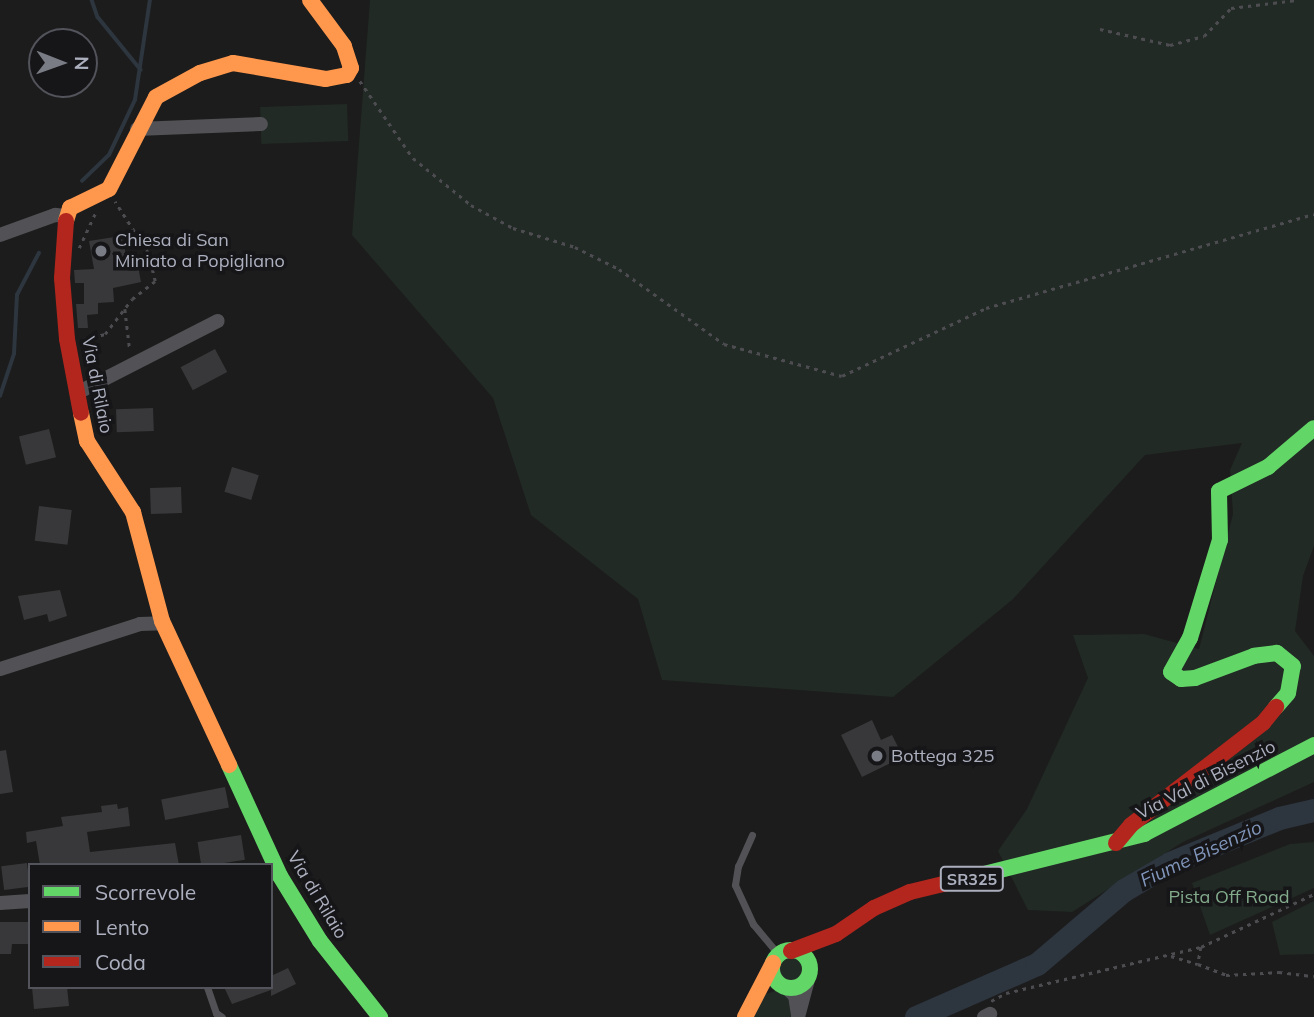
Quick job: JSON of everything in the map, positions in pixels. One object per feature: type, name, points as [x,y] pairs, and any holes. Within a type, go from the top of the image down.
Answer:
[{"type":"street","points":[[0,235],[55,215],[67,216],[81,200],[105,193],[127,161],[137,130],[156,97],[219,66],[257,65],[326,79],[347,75],[351,68],[344,46],[310,0]]},
{"type":"street","points":[[137,130],[261,124]]},
{"type":"street","name":"Via di Rilaio","points":[[67,216],[61,255],[67,339],[87,441],[133,512],[163,623],[270,863]]},
{"type":"street","points":[[77,393],[133,368],[218,321]]},
{"type":"street","points":[[1116,843],[1140,817],[1263,723],[1288,693],[1293,666],[1277,653],[1254,656],[1195,678],[1181,679],[1171,672],[1189,638],[1220,540],[1219,491],[1268,467],[1314,428]]},
{"type":"street","points":[[0,669],[140,624],[163,623]]},
{"type":"street","name":"Via Val di Bisenzio","points":[[836,934],[874,908],[910,892],[1116,843],[1182,817],[1314,746]]},
{"type":"street","name":"Via di Rilaio","points":[[276,877],[320,941],[380,1017]]},
{"type":"street","points":[[0,903],[28,901]]},
{"type":"street","name":"SR325","points":[[781,956],[836,934]]},
{"type":"street","name":"SR325","points":[[809,975],[836,934]]},
{"type":"street","points":[[781,956],[803,954],[809,975],[798,1016]]},
{"type":"street","points":[[781,956],[775,979],[798,1003],[798,1016]]},
{"type":"street","points":[[748,1012],[781,956]]},
{"type":"street","points":[[748,1012],[765,992],[785,987],[809,975]]},
{"type":"lane","points":[[751,835],[738,866],[735,885],[753,924],[781,956]]},
{"type":"lane","points":[[208,989],[216,1013],[222,1017]]},
{"type":"path","points":[[1100,29],[1170,45],[1204,36],[1231,8],[1297,0]]},
{"type":"path","points":[[351,68],[413,158],[471,205],[513,229],[575,247],[619,269],[724,344],[842,376],[986,308],[1314,214]]},
{"type":"path","points":[[75,258],[105,193]]},
{"type":"path","points":[[67,339],[99,337],[125,309],[154,285],[156,271],[105,193]]},
{"type":"path","points":[[125,309],[133,368]]},
{"type":"path","points":[[986,1012],[1006,993],[1201,947],[1314,894]]},
{"type":"path","points":[[1198,964],[1201,947]]},
{"type":"path","points":[[1171,956],[1246,977],[1279,972],[1314,976]]},
{"type":"green space","points":[[370,0],[1314,0],[1314,546],[1303,576],[1295,631],[1314,656],[1314,782],[1183,842],[1072,912],[1028,910],[998,851],[1027,809],[1088,678],[1073,635],[1144,634],[1199,649],[1233,514],[1230,470],[1242,443],[1145,455],[1012,600],[893,697],[662,680],[638,599],[531,515],[493,398],[352,235]]},
{"type":"green space","points":[[347,104],[348,141],[261,144],[260,107]]},
{"type":"green space","name":"Pista Off Road","points":[[1314,842],[1314,888],[1210,935],[1192,883],[1290,844]]},
{"type":"green space","points":[[1314,901],[1314,954],[1280,955],[1272,922]]},
{"type":"green space","points":[[792,954],[804,959],[809,971],[804,983],[792,988],[780,983],[775,971],[780,959]]},
{"type":"green space","points":[[783,988],[796,1017],[747,1017],[766,994]]},
{"type":"building","points":[[121,236],[127,258],[136,256],[141,282],[113,288],[114,302],[98,303],[98,314],[87,315],[88,328],[78,328],[76,304],[84,304],[84,283],[75,283],[74,270],[94,269],[89,241]]},
{"type":"building","points":[[215,349],[227,372],[193,390],[181,367]]},
{"type":"building","points":[[153,408],[154,431],[117,432],[116,409]]},
{"type":"building","points":[[49,429],[56,457],[26,465],[19,436]]},
{"type":"building","points":[[232,467],[259,475],[251,500],[224,492]]},
{"type":"building","points":[[181,487],[182,513],[151,514],[150,488]]},
{"type":"building","points":[[39,506],[72,510],[67,545],[35,541]]},
{"type":"building","points":[[60,590],[67,616],[49,622],[47,614],[24,620],[18,596]]},
{"type":"building","name":"Bottega 325","points":[[872,720],[881,740],[892,735],[903,757],[862,777],[841,735]]},
{"type":"building","points":[[6,750],[13,792],[0,794],[0,751]]},
{"type":"building","points":[[225,787],[229,808],[165,820],[161,799]]},
{"type":"building","points":[[117,804],[118,809],[128,807],[130,826],[87,832],[90,852],[175,843],[179,863],[40,863],[36,841],[27,843],[26,832],[63,826],[61,817],[102,812],[101,806]]},
{"type":"building","points":[[241,835],[245,860],[201,863],[198,842]]},
{"type":"building","points":[[27,863],[28,887],[4,890],[1,866]]},
{"type":"building","points":[[0,922],[28,922],[28,944],[12,944],[11,954],[0,954]]},
{"type":"building","points":[[288,968],[296,984],[271,996],[271,990],[232,1004],[225,989],[273,989],[273,975]]},
{"type":"building","points":[[32,989],[67,989],[69,1006],[34,1009]]},
{"type":"waterway","points":[[92,0],[98,17],[141,70]]},
{"type":"waterway","points":[[82,181],[109,155],[135,100],[150,0]]},
{"type":"waterway","points":[[0,396],[14,354],[17,295],[39,253]]},
{"type":"waterway","name":"Fiume Bisenzio","points":[[916,1017],[1037,964],[1124,890],[1170,863],[1279,818],[1314,810]]},
{"type":"traffic: fast","points":[[1276,707],[1288,693],[1293,666],[1277,653],[1254,656],[1195,678],[1181,679],[1171,672],[1190,638],[1220,540],[1219,491],[1268,467],[1314,428]]},
{"type":"traffic: fast","points":[[960,880],[1144,834],[1314,745]]},
{"type":"traffic: fast","points":[[229,765],[280,876],[320,941],[380,1017]]},
{"type":"traffic: fast","points":[[791,950],[804,956],[810,969],[804,982],[791,988],[778,982],[772,969],[778,956],[791,950]]},
{"type":"traffic: slow","points":[[66,221],[70,208],[109,189],[156,97],[200,73],[233,63],[326,79],[347,75],[351,68],[344,46],[310,0]]},
{"type":"traffic: slow","points":[[81,413],[87,441],[133,512],[162,621],[229,765]]},
{"type":"traffic: slow","points":[[745,1017],[773,963]]},
{"type":"traffic: jam","points":[[66,221],[62,278],[67,339],[81,413]]},
{"type":"traffic: jam","points":[[1116,843],[1131,825],[1263,723],[1276,707]]},
{"type":"traffic: jam","points":[[791,951],[836,934],[874,908],[910,892],[960,880]]},
{"type":"place","name":"Chiesa di San Miniato a Popigliano","points":[[101,251]]},
{"type":"place","name":"Bottega 325","points":[[877,756]]}]
